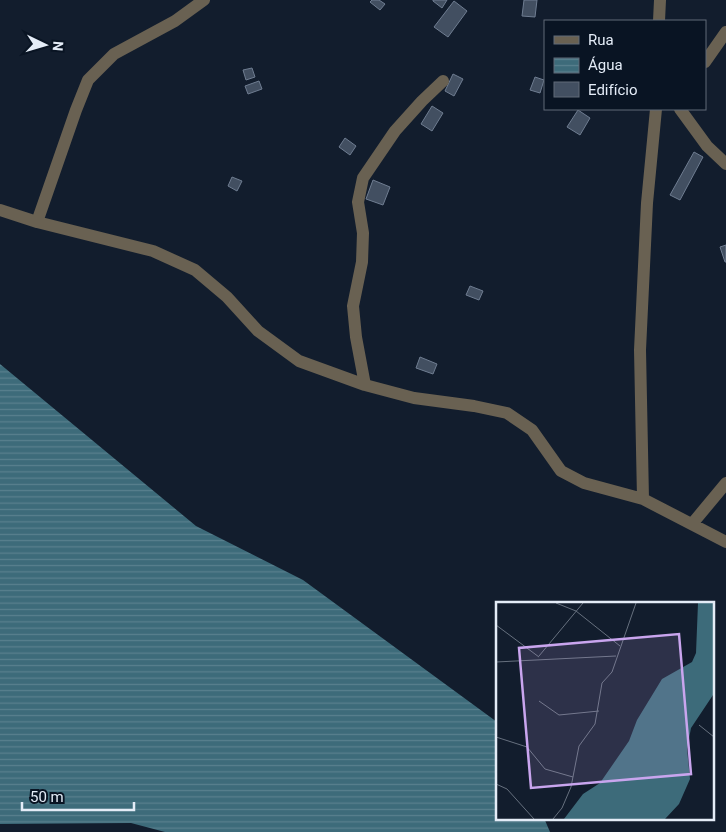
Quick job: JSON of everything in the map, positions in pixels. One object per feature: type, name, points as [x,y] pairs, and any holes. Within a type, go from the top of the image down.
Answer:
[{"type":"street","points":[[37,222],[88,80],[114,54],[176,21],[204,0]]},
{"type":"street","points":[[659,20],[660,0]]},
{"type":"street","points":[[706,61],[726,32]]},
{"type":"street","points":[[365,385],[356,337],[353,306],[362,262],[363,233],[358,202],[363,178],[395,131],[442,81]]},
{"type":"street","points":[[681,110],[707,146],[726,164]]},
{"type":"street","points":[[643,499],[641,341],[647,203],[656,114]]},
{"type":"street","points":[[0,210],[37,222],[153,251],[195,270],[227,297],[258,330],[299,361],[365,385],[414,398],[474,406],[507,413],[532,430],[561,471],[584,483],[643,499],[726,542]]},
{"type":"street","points":[[692,524],[726,483]]},
{"type":"water","points":[[0,364],[196,526],[303,580],[496,721],[496,820],[545,820],[550,832],[165,832],[131,823],[0,824]]},
{"type":"building","points":[[372,0],[379,0],[385,4],[380,10],[370,2]]},
{"type":"building","points":[[433,0],[447,0],[442,8]]},
{"type":"building","points":[[524,0],[537,0],[535,17],[522,16]]},
{"type":"building","points":[[454,1],[467,11],[448,37],[434,27]]},
{"type":"building","points":[[252,68],[255,77],[246,80],[243,70]]},
{"type":"building","points":[[453,74],[463,79],[454,96],[445,91]]},
{"type":"building","points":[[535,77],[544,80],[540,93],[530,90]]},
{"type":"building","points":[[259,81],[262,89],[248,94],[245,86]]},
{"type":"building","points":[[432,106],[443,113],[432,131],[421,124]]},
{"type":"building","points":[[578,110],[590,118],[580,135],[567,127]]},
{"type":"building","points":[[345,138],[356,146],[350,155],[339,147]]},
{"type":"building","points":[[694,152],[703,157],[680,200],[670,195]]},
{"type":"building","points":[[232,177],[242,181],[237,191],[228,186]]},
{"type":"building","points":[[373,180],[390,187],[383,205],[366,199]]},
{"type":"building","points":[[726,245],[726,262],[725,262],[720,247]]},
{"type":"building","points":[[470,286],[483,291],[479,300],[466,295]]},
{"type":"building","points":[[420,357],[437,364],[433,374],[416,368]]}]
